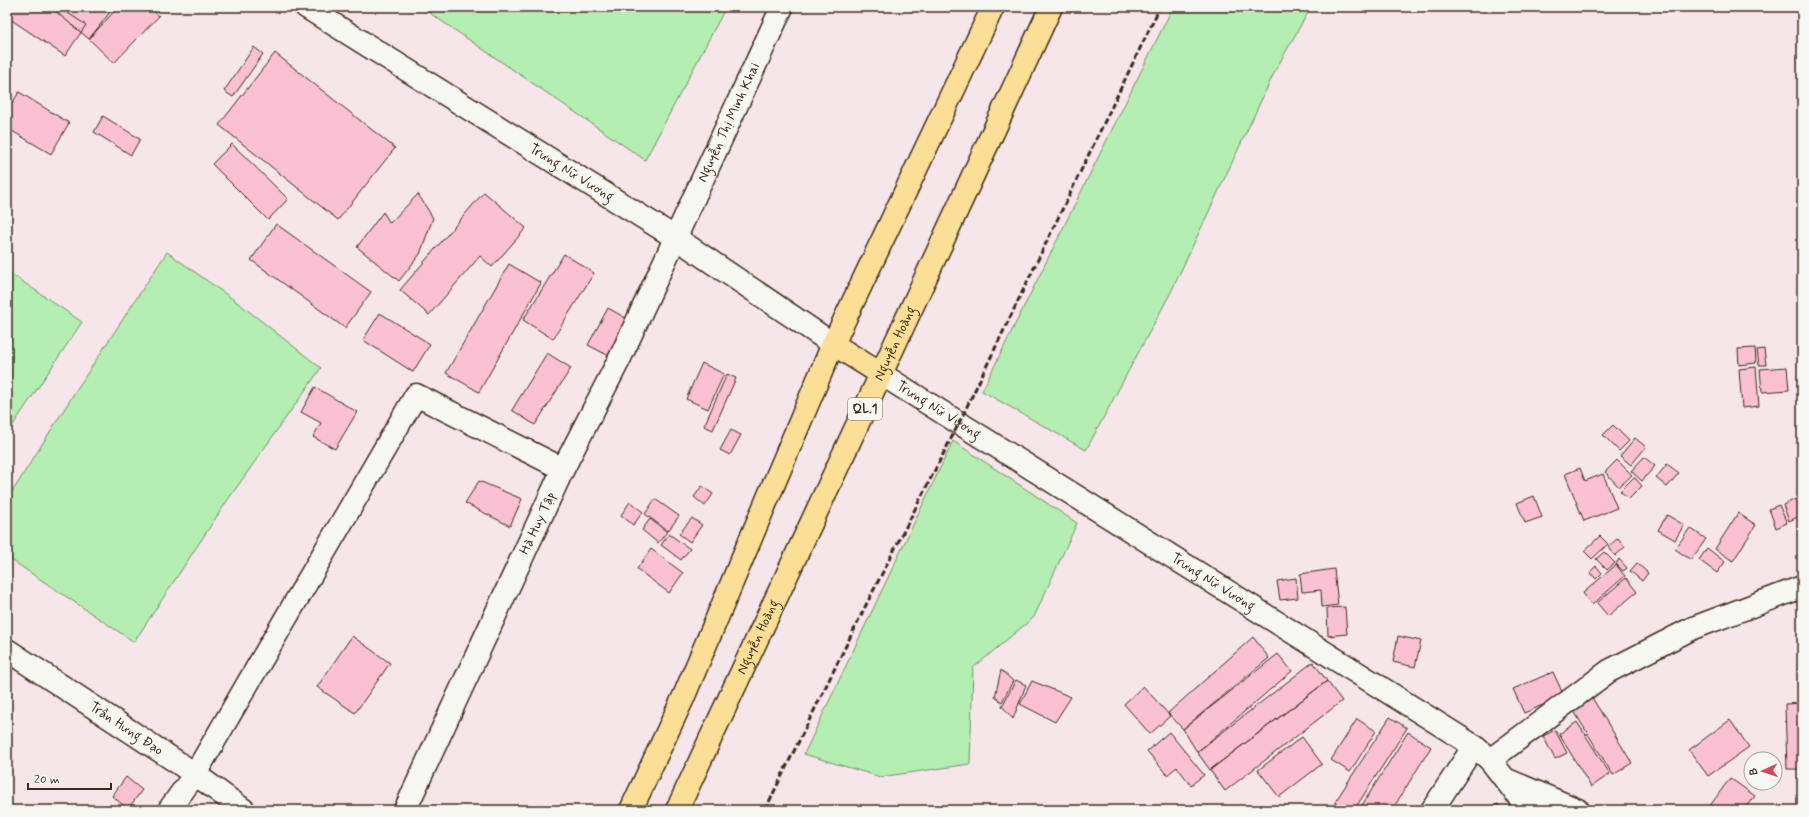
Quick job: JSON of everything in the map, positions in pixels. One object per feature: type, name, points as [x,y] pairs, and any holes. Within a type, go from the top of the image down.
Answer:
[{"type":"highway","points":[[631,810],[684,696],[832,344],[993,7]]},
{"type":"highway","name":"Nguyễn Hoàng","points":[[677,810],[882,374],[1051,7]]},
{"type":"highway","points":[[832,344],[882,374]]},
{"type":"street","name":"Trưng Nữ Vương","points":[[306,7],[676,238],[832,344]]},
{"type":"street","name":"Nguyễn Thị Minh Khai","points":[[676,238],[782,7]]},
{"type":"street","name":"Hà Huy Tập","points":[[405,810],[563,469],[620,358],[676,238]]},
{"type":"street","name":"Trưng Nữ Vương","points":[[882,374],[1482,753],[1529,810]]},
{"type":"street","points":[[169,810],[195,774],[416,395],[563,469]]},
{"type":"street","points":[[1432,810],[1482,753],[1609,672],[1692,628],[1802,587]]},
{"type":"street","name":"Trần Hưng Đạo","points":[[7,650],[195,774],[244,810]]},
{"type":"street","points":[[1504,778],[1578,810]]},
{"type":"green space","points":[[421,7],[726,7],[645,160]]},
{"type":"green space","points":[[1173,7],[1311,7],[1276,69],[1171,292],[1086,450],[982,391]]},
{"type":"green space","points":[[167,252],[241,305],[321,368],[227,501],[134,642],[7,557],[7,500],[75,392]]},
{"type":"green space","points":[[7,271],[82,322],[7,434]]},
{"type":"green space","points":[[953,441],[1077,523],[1034,617],[973,668],[970,764],[880,777],[804,754]]},
{"type":"building","points":[[7,7],[59,7],[86,25],[65,56],[7,17]]},
{"type":"building","points":[[50,7],[114,7],[89,39]]},
{"type":"building","points":[[118,7],[149,7],[159,16],[114,63],[89,39]]},
{"type":"building","points":[[254,47],[263,54],[233,97],[224,91]]},
{"type":"building","points":[[275,53],[395,148],[338,220],[219,125]]},
{"type":"building","points":[[19,92],[69,123],[51,154],[7,128],[7,112]]},
{"type":"building","points":[[103,116],[140,139],[131,155],[94,132]]},
{"type":"building","points":[[232,144],[288,199],[268,220],[212,164]]},
{"type":"building","points":[[484,192],[526,228],[492,267],[480,256],[429,315],[400,290]]},
{"type":"building","points":[[418,194],[433,218],[420,254],[399,281],[357,247],[383,212],[390,223]]},
{"type":"building","points":[[276,224],[371,292],[345,328],[251,260]]},
{"type":"building","points":[[564,254],[594,273],[553,339],[523,320]]},
{"type":"building","points":[[509,264],[541,283],[479,392],[446,373]]},
{"type":"building","points":[[608,308],[631,321],[611,357],[588,345]]},
{"type":"building","points":[[380,313],[430,344],[413,372],[363,340]]},
{"type":"building","points":[[1755,348],[1756,363],[1739,365],[1738,349]]},
{"type":"building","points":[[1764,349],[1766,365],[1759,365],[1757,350]]},
{"type":"building","points":[[547,353],[571,368],[535,425],[512,410]]},
{"type":"building","points":[[702,363],[724,374],[708,409],[686,399]]},
{"type":"building","points":[[1756,367],[1759,406],[1742,408],[1739,369]]},
{"type":"building","points":[[1787,367],[1789,390],[1762,392],[1760,369]]},
{"type":"building","points":[[727,374],[736,378],[713,430],[704,426]]},
{"type":"building","points":[[315,387],[357,412],[335,449],[313,437],[321,423],[301,412]]},
{"type":"building","points":[[1613,425],[1629,441],[1619,451],[1603,435]]},
{"type":"building","points":[[731,430],[741,435],[730,455],[720,450]]},
{"type":"building","points":[[1635,438],[1646,447],[1631,465],[1620,456]]},
{"type":"building","points":[[1644,457],[1655,466],[1642,481],[1631,471]]},
{"type":"building","points":[[1617,460],[1632,475],[1619,487],[1605,472]]},
{"type":"building","points":[[1667,464],[1679,473],[1667,487],[1656,478]]},
{"type":"building","points":[[1580,468],[1585,481],[1603,474],[1617,508],[1584,521],[1565,474]]},
{"type":"building","points":[[1634,477],[1642,486],[1629,499],[1620,491]]},
{"type":"building","points":[[479,481],[522,499],[510,526],[465,503]]},
{"type":"building","points":[[702,486],[713,494],[705,506],[694,497]]},
{"type":"building","points":[[1534,496],[1542,517],[1525,523],[1517,503]]},
{"type":"building","points":[[1802,496],[1802,515],[1789,521],[1783,505]]},
{"type":"building","points":[[655,499],[679,516],[668,531],[645,514]]},
{"type":"building","points":[[630,502],[643,512],[633,525],[621,515]]},
{"type":"building","points":[[1779,505],[1787,523],[1776,528],[1769,509]]},
{"type":"building","points":[[1738,513],[1756,525],[1733,561],[1715,549]]},
{"type":"building","points":[[1667,515],[1684,525],[1675,540],[1658,530]]},
{"type":"building","points":[[692,518],[702,525],[690,542],[679,534]]},
{"type":"building","points":[[650,519],[667,532],[658,543],[642,530]]},
{"type":"building","points":[[1690,528],[1706,539],[1691,560],[1675,549]]},
{"type":"building","points":[[669,534],[690,549],[681,560],[661,545]]},
{"type":"building","points":[[1600,536],[1608,544],[1592,559],[1584,551]]},
{"type":"building","points":[[1618,538],[1625,547],[1615,556],[1608,547]]},
{"type":"building","points":[[1707,548],[1725,562],[1717,573],[1699,560]]},
{"type":"building","points":[[651,549],[683,573],[669,593],[637,569]]},
{"type":"building","points":[[1604,552],[1615,563],[1607,570],[1596,559]]},
{"type":"building","points":[[1619,559],[1627,568],[1623,571],[1616,564]]},
{"type":"building","points":[[1637,563],[1648,573],[1642,581],[1630,571]]},
{"type":"building","points":[[1616,565],[1625,576],[1592,605],[1583,593]]},
{"type":"building","points":[[1596,566],[1602,573],[1596,579],[1590,572]]},
{"type":"building","points":[[1334,569],[1338,605],[1322,607],[1321,590],[1302,592],[1300,574]]},
{"type":"building","points":[[1296,578],[1298,598],[1280,600],[1277,581]]},
{"type":"building","points":[[1626,578],[1637,592],[1608,616],[1597,603]]},
{"type":"building","points":[[1345,607],[1347,634],[1328,636],[1327,608]]},
{"type":"building","points":[[352,636],[390,663],[355,713],[317,687]]},
{"type":"building","points":[[1398,636],[1421,641],[1415,667],[1393,662]]},
{"type":"building","points":[[1253,637],[1269,658],[1183,729],[1168,713]]},
{"type":"building","points":[[1278,654],[1292,671],[1197,752],[1183,729]]},
{"type":"building","points":[[1313,662],[1327,681],[1210,770],[1197,752]]},
{"type":"building","points":[[1001,670],[1013,681],[1002,702],[995,697]]},
{"type":"building","points":[[1553,672],[1564,696],[1524,713],[1513,689]]},
{"type":"building","points":[[1016,680],[1026,685],[1013,719],[1002,706]]},
{"type":"building","points":[[1032,681],[1071,697],[1055,722],[1020,704]]},
{"type":"building","points":[[1327,681],[1342,701],[1225,791],[1210,770]]},
{"type":"building","points":[[1143,686],[1170,716],[1150,734],[1124,704]]},
{"type":"building","points":[[1591,696],[1632,763],[1613,775],[1572,708]]},
{"type":"building","points":[[1802,703],[1802,769],[1787,769],[1785,704]]},
{"type":"building","points":[[1390,717],[1407,728],[1354,810],[1346,810],[1335,802]]},
{"type":"building","points":[[1357,719],[1376,731],[1350,772],[1331,760]]},
{"type":"building","points":[[1730,720],[1749,747],[1708,776],[1689,750]]},
{"type":"building","points":[[1577,722],[1610,774],[1591,787],[1559,734]]},
{"type":"building","points":[[1555,730],[1567,753],[1555,759],[1543,736]]},
{"type":"building","points":[[1169,732],[1204,775],[1191,785],[1177,767],[1167,775],[1147,751]]},
{"type":"building","points":[[1408,732],[1431,747],[1392,810],[1359,810]]},
{"type":"building","points":[[1302,737],[1322,764],[1279,797],[1258,770]]},
{"type":"building","points":[[126,777],[142,790],[128,809],[112,796]]},
{"type":"building","points":[[1730,778],[1743,787],[1743,791],[1748,791],[1755,796],[1745,810],[1707,810]]},
{"type":"building","points":[[1498,804],[1501,810],[1486,810]]},
{"type":"railway","points":[[765,810],[866,605],[959,423],[1160,7]]}]
